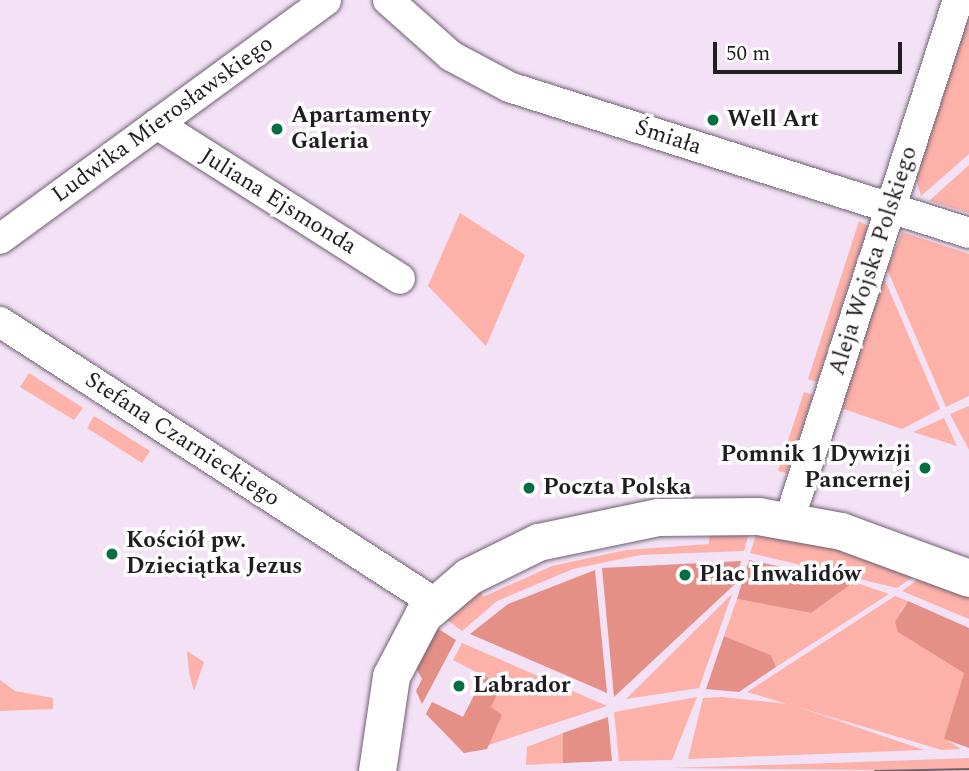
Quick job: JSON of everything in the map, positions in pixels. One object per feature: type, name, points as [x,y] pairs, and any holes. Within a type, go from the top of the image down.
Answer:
[{"type":"street","name":"Ludwika Mierosławskiego","points":[[0,239],[326,0]]},
{"type":"street","name":"Śmiała","points":[[388,0],[450,56],[509,87],[969,233]]},
{"type":"street","name":"Aleja Wojska Polskiego","points":[[789,521],[958,0]]},
{"type":"street","name":"Juliana Ejsmonda","points":[[157,124],[400,279]]},
{"type":"street","name":"Stefana Czarnieckiego","points":[[0,322],[435,603]]},
{"type":"street","points":[[377,771],[391,676],[412,632],[435,603],[500,559],[590,528],[708,514],[789,521],[884,544],[969,578]]},
{"type":"shaded area","points":[[969,16],[969,154],[921,196],[916,179]]},
{"type":"shaded area","points":[[969,165],[969,213],[929,201]]},
{"type":"shaded area","points":[[460,213],[525,255],[486,346],[428,286]]},
{"type":"shaded area","points":[[859,221],[868,226],[817,382],[808,379]]},
{"type":"shaded area","points":[[902,232],[969,254],[969,396],[946,407],[887,269]]},
{"type":"shaded area","points":[[884,278],[940,409],[902,429],[841,408]]},
{"type":"shaded area","points":[[29,373],[83,408],[74,420],[20,387]]},
{"type":"shaded area","points":[[804,392],[813,395],[787,473],[778,471]]},
{"type":"shaded area","points":[[969,406],[969,450],[950,414]]},
{"type":"shaded area","points":[[94,416],[150,451],[142,463],[87,428]]},
{"type":"shaded area","points":[[944,418],[957,446],[913,432]]},
{"type":"shaded area","points":[[710,522],[751,525],[744,551],[640,555],[573,569],[497,601],[462,631],[439,614],[477,581],[483,597],[552,566],[626,550],[709,544]]},
{"type":"shaded area","points":[[759,526],[926,568],[897,588],[750,553]]},
{"type":"shaded area","points":[[749,560],[854,582],[811,613],[737,599]]},
{"type":"shaded area","points":[[741,561],[735,584],[614,697],[602,568]]},
{"type":"shaded area","points":[[595,570],[607,693],[470,634],[508,604]]},
{"type":"shaded area","points":[[931,570],[969,586],[969,619],[902,591]]},
{"type":"shaded area","points":[[854,582],[889,594],[776,667],[771,655],[724,636],[737,599],[811,613]]},
{"type":"shaded area","points":[[732,594],[699,688],[626,699]]},
{"type":"shaded area","points":[[895,596],[908,601],[900,611],[964,673],[945,739],[961,749],[942,750],[747,692]]},
{"type":"shaded area","points":[[908,601],[969,628],[969,748],[944,739],[964,673],[898,632],[895,622]]},
{"type":"shaded area","points":[[432,625],[456,640],[422,704],[416,691],[422,679],[411,659]]},
{"type":"shaded area","points":[[724,636],[771,655],[776,667],[739,692],[706,689]]},
{"type":"shaded area","points":[[462,643],[607,706],[464,753],[426,714],[432,702],[463,717],[484,676],[453,660]]},
{"type":"shaded area","points":[[187,651],[204,662],[194,691],[189,673]]},
{"type":"shaded area","points":[[484,676],[502,684],[491,707],[502,715],[487,749],[464,753],[426,714],[432,702],[463,717]]},
{"type":"shaded area","points":[[0,680],[15,691],[53,698],[53,709],[0,711]]},
{"type":"shaded area","points":[[697,697],[672,760],[619,761],[614,712]]},
{"type":"shaded area","points":[[722,697],[789,704],[924,750],[688,759],[703,698]]},
{"type":"shaded area","points":[[608,717],[612,761],[563,763],[563,733]]},
{"type":"shaded area","points":[[563,733],[563,763],[526,765],[527,747]]},
{"type":"shaded area","points":[[969,758],[969,771],[670,768],[832,763]]},
{"type":"tram line","points":[[875,771],[969,769]]},
{"type":"place","name":"Well Art","points":[[713,120]]},
{"type":"place","name":"Apartamenty Galeria","points":[[277,129]]},
{"type":"place","name":"Pomnik 1 Dywizji Pancernej","points":[[925,468]]},
{"type":"place","name":"Poczta Polska","points":[[529,488]]},
{"type":"place","name":"Kościół pw. Dzieciątka Jezus","points":[[112,554]]},
{"type":"place","name":"Plac Inwalidów","points":[[685,575]]},
{"type":"place","name":"Labrador","points":[[459,686]]}]
